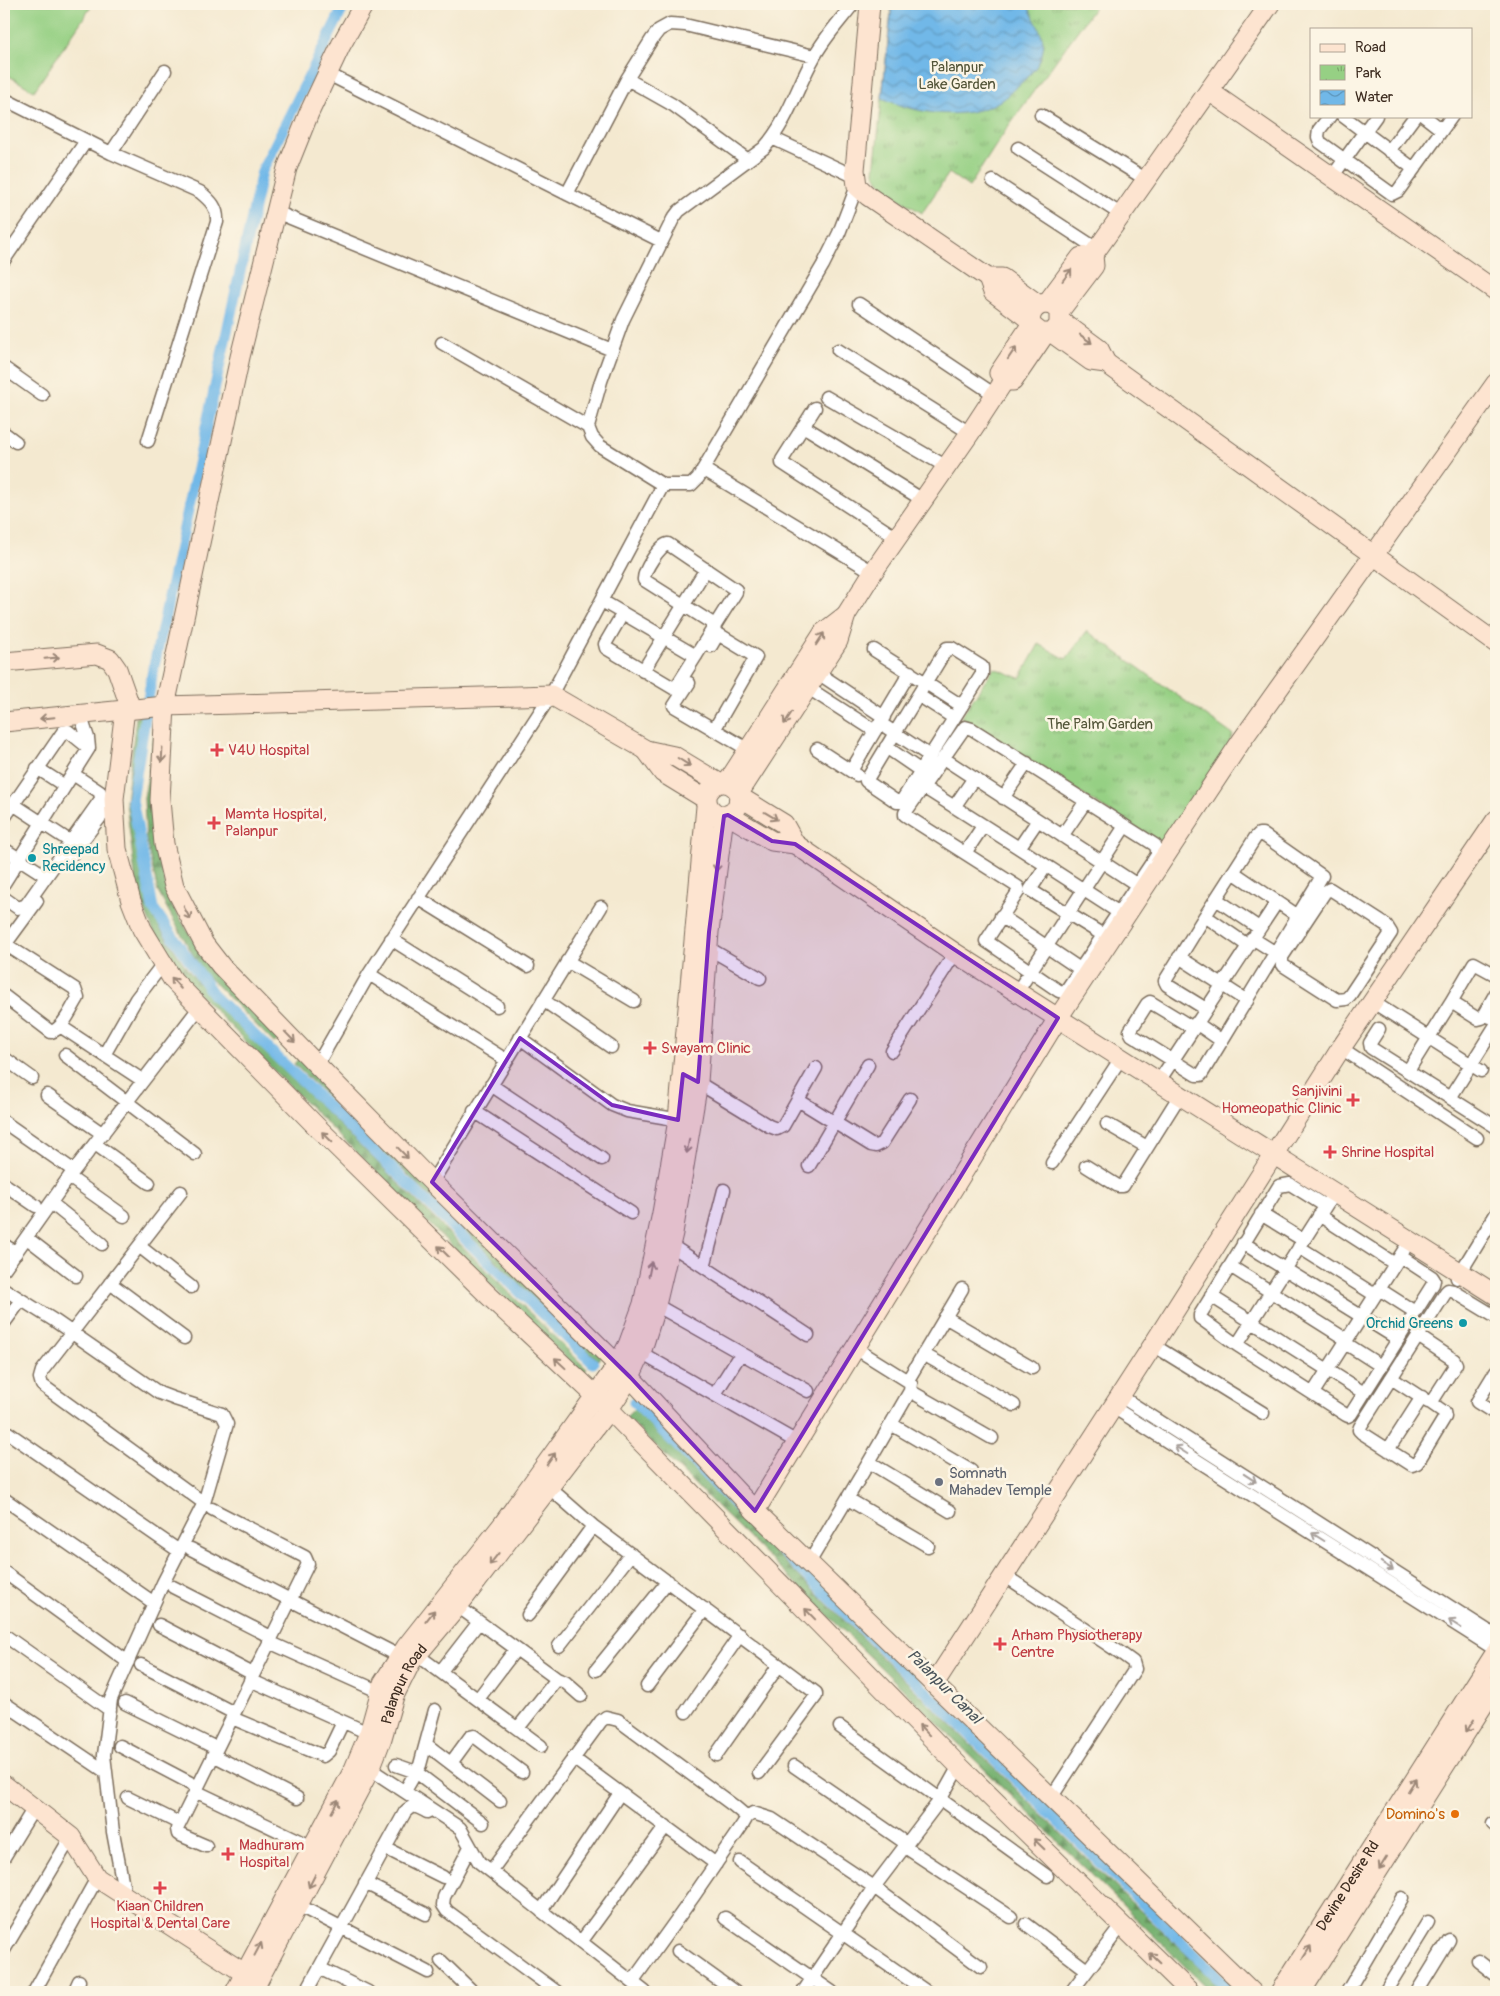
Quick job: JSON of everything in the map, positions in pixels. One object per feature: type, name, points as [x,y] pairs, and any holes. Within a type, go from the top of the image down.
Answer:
[{"type":"street","points":[[4,996],[51,1032],[60,1026],[78,998],[75,989],[4,945],[114,799],[144,708],[240,357],[287,168],[309,113],[364,4]]},
{"type":"street","points":[[853,4],[814,56],[785,118],[764,148],[672,219],[623,320],[601,381],[588,427],[592,437],[600,446],[663,486],[691,485],[703,469],[823,265],[839,233],[857,181]]},
{"type":"street","points":[[870,4],[855,170],[857,181],[868,196],[988,278],[993,292],[1100,348],[1106,363],[1496,642]]},
{"type":"street","points":[[731,789],[806,676],[824,632],[846,615],[873,572],[947,467],[999,388],[1013,381],[1045,319],[1081,257],[1095,252],[1270,4]]},
{"type":"street","points":[[567,194],[627,79],[659,30],[670,24],[685,25],[814,56]]},
{"type":"street","points":[[111,153],[165,71]]},
{"type":"street","points":[[328,74],[662,241]]},
{"type":"street","points":[[627,79],[673,105],[748,160]]},
{"type":"street","points":[[1209,91],[1496,291]]},
{"type":"street","points":[[4,99],[111,153],[200,192],[210,201],[217,212],[217,222],[148,441]]},
{"type":"street","points":[[1041,114],[1147,180]]},
{"type":"street","points":[[1328,118],[1319,130],[1318,138],[1320,142],[1392,194],[1398,191],[1451,118]]},
{"type":"street","points":[[1345,118],[1414,169]]},
{"type":"street","points":[[1332,177],[1375,118]]},
{"type":"street","points":[[1389,151],[1414,118]]},
{"type":"street","points":[[1427,118],[1442,130]]},
{"type":"street","points":[[772,138],[857,181]]},
{"type":"street","points":[[4,260],[86,141]]},
{"type":"street","points":[[1018,148],[1122,215]]},
{"type":"street","points":[[993,181],[1095,252]]},
{"type":"street","points":[[276,212],[612,350]]},
{"type":"street","points":[[859,304],[999,388]]},
{"type":"street","points":[[442,343],[588,427]]},
{"type":"street","points":[[838,350],[970,433]]},
{"type":"street","points":[[4,368],[42,395]]},
{"type":"street","points":[[755,1510],[1140,887],[1496,383]]},
{"type":"street","points":[[826,397],[947,467]]},
{"type":"street","points":[[815,408],[782,460],[782,463],[897,538]]},
{"type":"street","points":[[804,426],[923,500]]},
{"type":"street","points":[[4,433],[16,442]]},
{"type":"street","points":[[703,469],[873,572]]},
{"type":"street","points":[[317,1065],[368,974],[551,695],[663,486]]},
{"type":"street","points":[[623,613],[604,646],[674,690],[696,656],[715,625],[736,590],[665,544],[644,574],[644,580],[715,625]]},
{"type":"street","points":[[644,671],[706,569]]},
{"type":"street","points":[[602,600],[696,656]]},
{"type":"street","points":[[714,730],[756,657],[718,634],[674,706],[714,730],[755,754]]},
{"type":"street","points":[[816,749],[900,803],[982,674],[983,670],[980,665],[952,648],[947,648],[866,781]]},
{"type":"street","points":[[874,650],[962,706]]},
{"type":"street","points":[[4,662],[97,654],[110,659],[144,708],[164,844],[174,886],[204,944],[221,966],[432,1182],[624,1370],[755,1510],[1252,1992]]},
{"type":"street","points":[[851,771],[910,672]]},
{"type":"street","points":[[806,676],[852,695],[879,724]]},
{"type":"street","points":[[806,676],[842,710],[879,724],[930,756]]},
{"type":"street","points":[[918,694],[954,718]]},
{"type":"street","points":[[5,724],[144,708],[551,695],[646,750],[674,756],[731,789],[784,824],[795,844]]},
{"type":"street","points":[[842,710],[852,695]]},
{"type":"street","points":[[4,883],[89,748],[88,738],[80,714]]},
{"type":"street","points":[[1046,866],[1024,889],[1018,892],[986,941],[1062,992],[1068,988],[1080,969],[1103,935],[1118,912],[1140,887],[1158,849],[1126,826],[968,727],[963,729],[905,815],[965,854],[1024,889],[1068,914],[1103,935]]},
{"type":"street","points":[[4,818],[63,732],[68,731],[89,748]]},
{"type":"street","points":[[886,748],[921,771]]},
{"type":"street","points":[[646,750],[663,773],[707,803],[714,813],[726,816],[772,841],[795,844],[955,953],[1274,1154],[1326,1205],[1402,1253],[1460,1272],[1496,1295]]},
{"type":"street","points":[[943,758],[1140,887]]},
{"type":"street","points":[[1003,798],[1026,763]]},
{"type":"street","points":[[37,768],[66,786]]},
{"type":"street","points":[[4,898],[18,908],[24,907],[102,796],[100,792],[74,774]]},
{"type":"street","points":[[954,807],[974,778]]},
{"type":"street","points":[[923,787],[1118,912]]},
{"type":"street","points":[[704,936],[707,803],[710,790],[731,789]]},
{"type":"street","points":[[726,816],[732,813],[738,806],[731,789]]},
{"type":"street","points":[[114,799],[117,849],[131,900],[142,929],[162,965],[173,980],[488,1295],[603,1402],[959,1766],[1190,1992]]},
{"type":"street","points":[[1062,836],[1086,801]]},
{"type":"street","points":[[13,804],[71,842]]},
{"type":"street","points":[[634,1349],[656,1305],[664,1241],[685,1121],[704,936],[726,816]]},
{"type":"street","points":[[1019,848],[1038,820]]},
{"type":"street","points":[[934,1684],[1153,1345],[1341,1048],[1496,820]]},
{"type":"street","points":[[965,854],[983,826]]},
{"type":"street","points":[[1017,992],[1126,826]]},
{"type":"street","points":[[1206,1009],[1166,983],[1166,978],[1257,835],[1262,834],[1322,876],[1222,1041],[1199,1076],[1132,1035],[1130,1029],[1150,1002],[1222,1041]]},
{"type":"street","points":[[4,849],[46,876]]},
{"type":"street","points":[[1233,872],[1298,916]]},
{"type":"street","points":[[1390,934],[1346,999],[1337,1000],[1282,963],[1282,957],[1325,892],[1330,889],[1386,925],[1390,934],[1409,946]]},
{"type":"street","points":[[418,898],[528,966]]},
{"type":"street","points":[[1216,899],[1253,937],[1276,953]]},
{"type":"street","points":[[1159,1081],[1277,902]]},
{"type":"street","points":[[432,1182],[601,907]]},
{"type":"street","points":[[1002,916],[1080,969]]},
{"type":"street","points":[[1205,916],[1253,937]]},
{"type":"street","points":[[704,936],[760,978]]},
{"type":"street","points":[[391,939],[497,1006]]},
{"type":"street","points":[[892,1051],[955,953]]},
{"type":"street","points":[[1179,957],[1247,1000]]},
{"type":"street","points":[[567,961],[634,1001]]},
{"type":"street","points":[[1408,1071],[1430,1038],[1474,963],[1496,975]]},
{"type":"street","points":[[104,1055],[136,998],[162,965]]},
{"type":"street","points":[[368,974],[506,1060]]},
{"type":"street","points":[[1451,1002],[1478,1019],[1482,1018],[1496,993]]},
{"type":"street","points":[[543,1000],[611,1047]]},
{"type":"street","points":[[1373,1002],[1477,1068]]},
{"type":"street","points":[[4,1269],[51,1203],[69,1172],[99,1139],[142,1080],[199,1008]]},
{"type":"street","points":[[1450,1098],[1477,1068],[1496,1023],[1484,1014]]},
{"type":"street","points":[[60,1026],[142,1080]]},
{"type":"street","points":[[1379,1029],[1370,1046],[1496,1127]]},
{"type":"street","points":[[520,1038],[612,1105],[626,1111],[685,1121]]},
{"type":"street","points":[[1341,1048],[1477,1138]]},
{"type":"street","points":[[65,1055],[125,1103],[195,1154]]},
{"type":"street","points":[[4,1058],[32,1078]]},
{"type":"street","points":[[1052,1163],[1120,1058]]},
{"type":"street","points":[[809,1166],[868,1065]]},
{"type":"street","points":[[690,1078],[777,1129],[782,1126],[816,1068]]},
{"type":"street","points":[[491,1085],[602,1159]]},
{"type":"street","points":[[47,1095],[149,1183]]},
{"type":"street","points":[[1086,1166],[1118,1186],[1123,1186],[1180,1095]]},
{"type":"street","points":[[798,1100],[876,1146],[882,1143],[910,1099]]},
{"type":"street","points":[[474,1111],[631,1213]]},
{"type":"street","points":[[4,1122],[124,1216]]},
{"type":"street","points":[[1107,1124],[1147,1147]]},
{"type":"street","points":[[4,1184],[36,1206]]},
{"type":"street","points":[[1284,1184],[1290,1184],[1326,1205],[1402,1253],[1434,1278],[1433,1284],[1348,1416],[1237,1345],[1200,1318],[1200,1314],[1277,1188],[1284,1184]]},
{"type":"street","points":[[704,1267],[724,1190]]},
{"type":"street","points":[[181,1192],[42,1371],[40,1378],[42,1385],[208,1506],[308,1560],[308,1564],[179,1823],[178,1834],[206,1846]]},
{"type":"street","points":[[51,1203],[102,1244]]},
{"type":"street","points":[[1237,1345],[1326,1205]]},
{"type":"street","points":[[1261,1214],[1301,1244],[1377,1292],[1415,1312]]},
{"type":"street","points":[[1391,1378],[1446,1414],[1417,1463],[1412,1465],[1362,1433],[1359,1428],[1446,1292],[1451,1290],[1460,1272],[1491,1235],[1496,1214]]},
{"type":"street","points":[[26,1238],[76,1276]]},
{"type":"street","points":[[664,1241],[808,1335]]},
{"type":"street","points":[[634,1349],[643,1304],[664,1241]]},
{"type":"street","points":[[1243,1243],[1398,1339]]},
{"type":"street","points":[[4,1245],[16,1253]]},
{"type":"street","points":[[139,1246],[191,1287]]},
{"type":"street","points":[[1313,1393],[1402,1253]]},
{"type":"street","points":[[1230,1266],[1271,1291],[1381,1366]]},
{"type":"street","points":[[110,1283],[184,1338]]},
{"type":"street","points":[[4,1289],[72,1332],[159,1393],[175,1400],[222,1414],[226,1418],[227,1424],[208,1506],[154,1603],[111,1699],[104,1755],[113,1832],[125,1896]]},
{"type":"street","points":[[809,1563],[869,1462],[890,1424],[923,1354],[962,1289]]},
{"type":"street","points":[[1451,1290],[1496,1318]]},
{"type":"street","points":[[1211,1296],[1364,1393]]},
{"type":"street","points":[[4,1323],[21,1300]]},
{"type":"street","points":[[656,1305],[808,1391]]},
{"type":"street","points":[[945,1317],[1032,1368]]},
{"type":"street","points":[[1388,1450],[1456,1362],[1418,1336]]},
{"type":"street","points":[[1153,1345],[1263,1413]]},
{"type":"street","points":[[854,1348],[992,1438]]},
{"type":"street","points":[[634,1349],[797,1442]]},
{"type":"street","name":"Palanpur Road","points":[[235,1992],[252,1983],[364,1765],[394,1696],[408,1655],[509,1528],[603,1402],[624,1370],[634,1349]]},
{"type":"street","points":[[715,1394],[741,1353]]},
{"type":"street","points":[[923,1354],[1014,1405]]},
{"type":"street","points":[[1496,1371],[1477,1402],[1496,1414]]},
{"type":"street","points":[[1117,1401],[1223,1461],[1273,1501]]},
{"type":"street","points":[[1117,1401],[1216,1472],[1273,1501],[1427,1599],[1496,1651]]},
{"type":"street","points":[[890,1424],[971,1471]]},
{"type":"street","points":[[4,1430],[185,1550],[441,1671],[541,1746]]},
{"type":"street","points":[[1216,1472],[1223,1461]]},
{"type":"street","points":[[869,1462],[950,1511]]},
{"type":"street","points":[[543,1483],[593,1526],[813,1689],[816,1696],[759,1773]]},
{"type":"street","points":[[848,1498],[928,1546]]},
{"type":"street","points":[[4,1499],[154,1603]]},
{"type":"street","points":[[528,1615],[593,1526]]},
{"type":"street","points":[[559,1646],[631,1554]]},
{"type":"street","points":[[4,1572],[128,1662]]},
{"type":"street","points":[[1004,1575],[1122,1654],[1132,1662],[1135,1669],[1051,1798]]},
{"type":"street","points":[[596,1670],[668,1582]]},
{"type":"street","points":[[172,1587],[270,1639],[380,1692]]},
{"type":"street","points":[[1427,1599],[1496,1636]]},
{"type":"street","points":[[451,1601],[556,1679],[565,1682],[581,1696]]},
{"type":"street","points":[[647,1686],[705,1609]]},
{"type":"street","points":[[441,1671],[479,1622]]},
{"type":"street","points":[[159,1625],[252,1677],[375,1736],[380,1692],[383,1683],[408,1655]]},
{"type":"street","points":[[4,1635],[110,1710]]},
{"type":"street","points":[[686,1712],[740,1636]]},
{"type":"street","points":[[478,1699],[516,1649]]},
{"type":"street","name":"Devine Desire Rd","points":[[1280,1992],[1496,1651]]},
{"type":"street","points":[[141,1665],[233,1716],[323,1756],[329,1751],[343,1722]]},
{"type":"street","points":[[716,1755],[779,1665]]},
{"type":"street","points":[[518,1728],[556,1679]]},
{"type":"street","name":"Devine Desire Rd","points":[[1301,1992],[1496,1685]]},
{"type":"street","points":[[4,1703],[106,1772]]},
{"type":"street","points":[[125,1703],[297,1798]]},
{"type":"street","points":[[405,1791],[416,1772],[427,1744],[435,1710]]},
{"type":"street","points":[[491,1871],[600,1721],[606,1717],[612,1717],[747,1817]]},
{"type":"street","points":[[840,1728],[1047,1876]]},
{"type":"street","points":[[451,1763],[470,1737],[474,1736],[522,1772]]},
{"type":"street","points":[[427,1744],[500,1801]]},
{"type":"street","points":[[120,1746],[196,1789],[320,1850]]},
{"type":"street","points":[[573,1758],[716,1864]]},
{"type":"street","points":[[364,1765],[460,1828],[478,1862],[645,1992]]},
{"type":"street","points":[[396,1765],[416,1772],[483,1823]]},
{"type":"street","points":[[794,1766],[906,1846],[1011,1917]]},
{"type":"street","points":[[802,1992],[844,1934],[874,1888],[940,1800],[959,1766]]},
{"type":"street","points":[[4,1785],[71,1837],[97,1878],[252,1983]]},
{"type":"street","points":[[541,1910],[620,1792]]},
{"type":"street","points":[[128,1798],[179,1823]]},
{"type":"street","points":[[306,1992],[405,1812],[411,1806],[418,1807],[448,1825]]},
{"type":"street","points":[[4,1857],[34,1808]]},
{"type":"street","points":[[632,1982],[747,1817],[753,1813],[772,1819],[874,1888],[981,1967]]},
{"type":"street","points":[[581,1942],[666,1826]]},
{"type":"street","points":[[4,1950],[71,1837]]},
{"type":"street","points":[[470,1847],[444,1897],[443,1905],[447,1911],[556,1992]]},
{"type":"street","points":[[385,1848],[442,1877]]},
{"type":"street","points":[[740,1862],[927,1992]]},
{"type":"street","points":[[34,1992],[97,1878]]},
{"type":"street","points":[[365,1883],[426,1914]]},
{"type":"street","points":[[1347,1992],[1402,1898]]},
{"type":"street","points":[[292,1902],[428,1972]]},
{"type":"street","points":[[725,1918],[832,1992]]},
{"type":"street","points":[[1385,1992],[1428,1922]]},
{"type":"street","points":[[1026,1924],[1086,1970]]},
{"type":"street","points":[[1071,1992],[1122,1925]]},
{"type":"street","points":[[1417,1992],[1449,1940]]},
{"type":"street","points":[[678,1951],[735,1992]]},
{"type":"street","points":[[1478,1960],[1496,1975]]},
{"type":"street","points":[[441,1961],[473,1992]]},
{"type":"street","points":[[319,1968],[368,1992]]},
{"type":"highlighted area","points":[[728,815],[772,841],[795,844],[1058,1018],[755,1511],[630,1377],[432,1182],[520,1038],[612,1105],[678,1120],[683,1074],[698,1082],[709,932],[724,816]]},
{"type":"green space","points":[[4,4],[93,4],[34,91],[4,73]]},
{"type":"green space","name":"Palanpur Lake Garden","points":[[892,4],[1097,4],[1007,128],[969,187],[949,173],[922,213],[888,191],[874,172]]},
{"type":"green space","name":"The Palm Garden","points":[[1087,631],[1233,735],[1170,850],[961,717],[994,668],[1020,678],[1039,644],[1066,659]]},
{"type":"green space","points":[[141,716],[129,803],[148,904],[160,928],[187,969],[213,1000],[250,1037],[587,1369],[582,1374],[299,1096],[185,980],[154,932],[137,892],[126,802],[136,717]]},
{"type":"green space","points":[[155,729],[152,826],[169,900],[203,956],[279,1040],[274,1043],[202,971],[158,892],[146,840],[144,798]]},
{"type":"green space","points":[[300,1057],[602,1355],[598,1360],[294,1064]]},
{"type":"green space","points":[[634,1409],[758,1536],[1129,1900],[1226,1992],[1211,1992],[626,1417]]},
{"type":"water","points":[[892,4],[1028,4],[1041,33],[1042,55],[1024,81],[1003,99],[986,108],[972,112],[941,113],[925,112],[896,104],[882,98]]},
{"type":"waterway","points":[[345,4],[262,171],[152,675],[132,800],[153,908],[215,997],[593,1363]]},
{"type":"waterway","name":"Palanpur Canal","points":[[634,1402],[742,1512],[1233,1992]]},
{"type":"place","name":"V4U Hospital","points":[[217,750]]},
{"type":"place","name":"Mamta Hospital, Palanpur","points":[[214,823]]},
{"type":"place","name":"Shreepad Recidency","points":[[32,858]]},
{"type":"place","name":"Swayam Clinic","points":[[650,1048]]},
{"type":"place","name":"Sanjivini Homeopathic Clinic","points":[[1353,1100]]},
{"type":"place","name":"Shrine Hospital","points":[[1330,1152]]},
{"type":"place","name":"Orchid Greens","points":[[1463,1323]]},
{"type":"place","name":"Somnath Mahadev Temple","points":[[939,1482]]},
{"type":"place","name":"Arham Physiotherapy Centre","points":[[1000,1644]]},
{"type":"place","name":"Domino's","points":[[1455,1814]]},
{"type":"place","name":"Madhuram Hospital","points":[[228,1854]]},
{"type":"place","name":"Kiaan Children Hospital & Dental Care","points":[[160,1888]]}]
